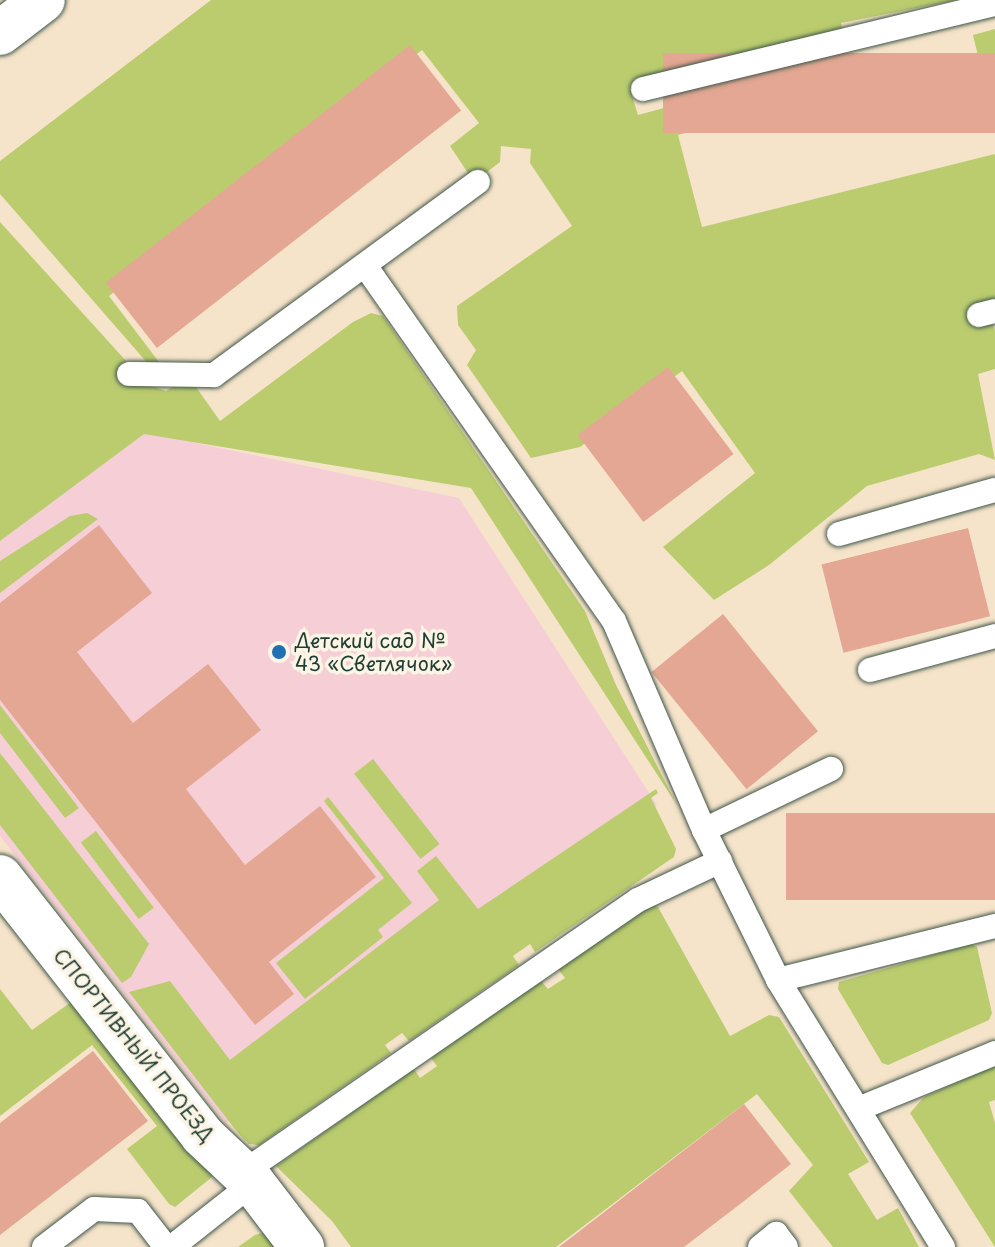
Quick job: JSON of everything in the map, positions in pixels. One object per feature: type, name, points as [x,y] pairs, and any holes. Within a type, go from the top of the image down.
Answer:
[{"type":"street","points":[[0,33],[43,0]]},
{"type":"street","name":"СПОРТИВНЫЙ ПРОЕЗД","points":[[6,898],[202,1135],[247,1178],[302,1247]]},
{"type":"lane","points":[[643,89],[995,4]]},
{"type":"lane","points":[[129,374],[214,375],[366,267],[478,182]]},
{"type":"lane","points":[[366,267],[614,621],[704,830],[778,980],[943,1247]]},
{"type":"lane","points":[[839,534],[995,490]]},
{"type":"lane","points":[[870,670],[995,636]]},
{"type":"lane","points":[[704,830],[831,769]]},
{"type":"lane","points":[[44,1247],[94,1209],[138,1211],[169,1247],[247,1178],[638,900],[720,861]]},
{"type":"lane","points":[[778,980],[995,926]]},
{"type":"lane","points":[[858,1109],[995,1053]]},
{"type":"lane","points":[[760,1247],[776,1234],[786,1247]]},
{"type":"shaded area","name":"Детский сад № 43 «Светлячок»","points":[[0,285],[110,425],[459,498],[657,805],[226,1123],[0,836]]},
{"type":"green space","points":[[211,0],[957,0],[841,23],[845,37],[631,92],[638,115],[719,93],[729,122],[678,135],[702,227],[995,154],[995,310],[988,313],[995,330],[995,369],[978,374],[995,460],[979,454],[867,486],[769,565],[714,600],[663,547],[755,473],[682,371],[580,447],[531,458],[467,365],[476,350],[458,325],[457,306],[572,226],[530,163],[531,149],[501,146],[500,162],[474,182],[450,146],[479,123],[422,50],[109,296],[165,370],[177,363],[180,366],[157,374],[0,194],[0,161]]},
{"type":"green space","points":[[995,29],[995,57],[979,60],[973,35]]},
{"type":"green space","points":[[0,222],[147,384],[166,391],[189,377],[220,421],[353,322],[371,313],[383,316],[585,611],[616,685],[677,805],[471,488],[144,434],[0,541]]},
{"type":"green space","points":[[87,513],[98,519],[0,593],[0,561],[70,516]]},
{"type":"green space","points":[[0,705],[79,808],[65,818],[0,733]]},
{"type":"green space","points":[[0,753],[149,944],[131,977],[122,983],[0,825]]},
{"type":"green space","points":[[373,759],[439,844],[421,859],[354,774]]},
{"type":"green space","points":[[656,789],[658,793],[651,798],[676,849],[674,857],[535,952],[530,944],[513,956],[519,965],[409,1041],[402,1033],[385,1045],[391,1053],[259,1145],[249,1144],[238,1133],[129,992],[170,981],[230,1060],[439,900],[417,871],[436,856],[478,909]]},
{"type":"green space","points":[[328,797],[412,903],[378,930],[383,937],[305,999],[276,963],[384,878],[324,801]]},
{"type":"green space","points":[[96,831],[154,908],[139,919],[81,842]]},
{"type":"green space","points":[[652,904],[658,907],[730,1036],[769,1015],[779,1017],[869,1162],[848,1174],[877,1220],[898,1208],[919,1247],[833,1247],[789,1191],[813,1165],[757,1094],[556,1247],[351,1247],[332,1221],[276,1166],[414,1069],[420,1078],[437,1066],[431,1058],[541,981],[548,989],[565,978],[558,969]]},
{"type":"green space","points":[[971,944],[977,947],[992,1013],[989,1020],[888,1065],[882,1063],[838,989],[839,982]]},
{"type":"green space","points":[[0,989],[32,1030],[74,1000],[217,1173],[175,1207],[169,1204],[127,1149],[157,1126],[92,1045],[0,1116]]},
{"type":"green space","points":[[995,1065],[995,1100],[989,1102],[995,1123],[995,1247],[910,1113],[924,1097]]},
{"type":"green space","points":[[262,1233],[284,1247],[238,1247],[255,1235]]},
{"type":"building","points":[[410,45],[461,110],[157,348],[106,283]]},
{"type":"building","points":[[663,53],[995,53],[995,133],[663,133]]},
{"type":"building","points":[[668,367],[734,454],[643,522],[578,435]]},
{"type":"building","points":[[99,525],[152,593],[77,652],[133,723],[208,664],[261,730],[186,789],[245,865],[320,806],[376,877],[269,962],[294,994],[255,1025],[0,700],[0,603]]},
{"type":"building","points":[[968,528],[990,616],[844,653],[821,565]]},
{"type":"building","points":[[723,614],[818,731],[747,789],[652,672]]},
{"type":"building","points":[[786,813],[995,813],[995,900],[786,900]]},
{"type":"building","points":[[93,1051],[148,1121],[0,1235],[0,1123]]},
{"type":"building","points":[[744,1104],[791,1164],[744,1201],[684,1247],[559,1247]]},
{"type":"place","name":"Детский сад № 43 «Светлячок»","points":[[279,652]]}]
